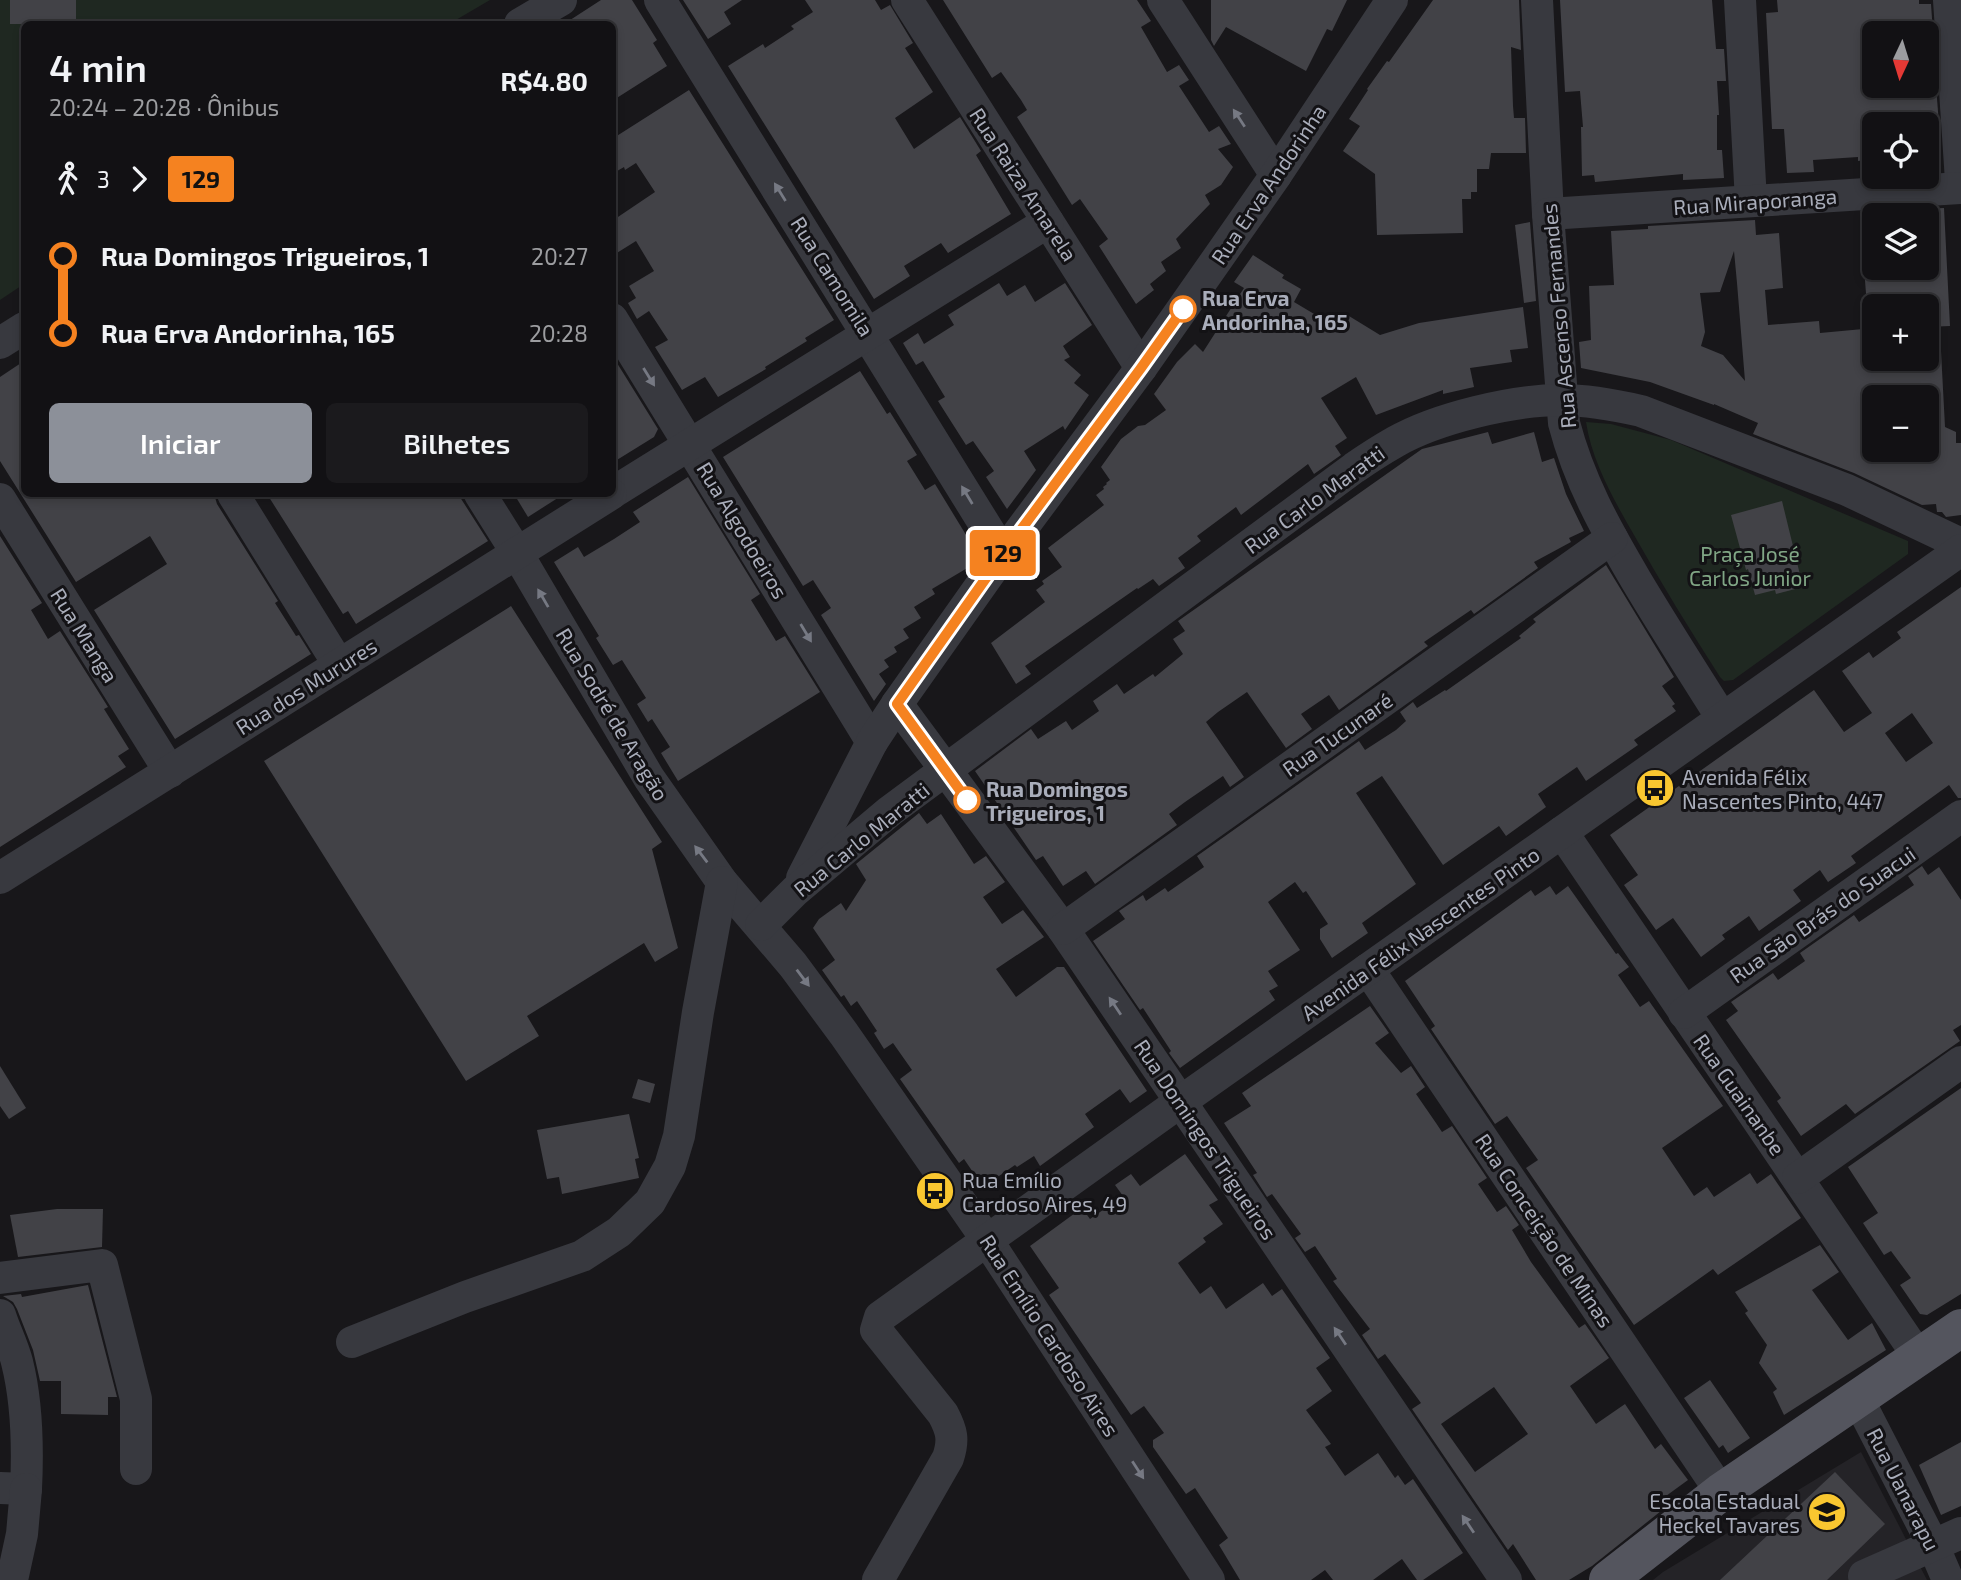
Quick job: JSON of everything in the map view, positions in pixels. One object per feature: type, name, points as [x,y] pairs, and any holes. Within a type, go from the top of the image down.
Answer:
[{"type":"main road","points":[[1608,1580],[1721,1492],[1961,1328]]},
{"type":"street","points":[[525,21],[561,0]]},
{"type":"street","name":"Rua Camomila","points":[[660,0],[1003,554]]},
{"type":"street","name":"Rua Raiza Amarela","points":[[906,0],[1141,368]]},
{"type":"street","points":[[1163,0],[1276,175]]},
{"type":"street","name":"Rua Erva Andorinha","points":[[872,742],[1003,554],[1141,368],[1276,175],[1392,0]]},
{"type":"street","name":"Rua Ascenso Fernandes","points":[[1537,0],[1548,214],[1564,424],[1585,486],[1612,538],[1677,648],[1723,718]]},
{"type":"street","points":[[1740,0],[1751,201]]},
{"type":"street","points":[[1949,0],[1961,181]]},
{"type":"street","name":"Rua Miraporanga","points":[[1548,214],[1961,188]]},
{"type":"street","name":"Rua dos Murures","points":[[616,490],[1048,222]]},
{"type":"street","name":"Rua Algodoeiros","points":[[616,325],[872,742]]},
{"type":"street","points":[[0,343],[21,330]]},
{"type":"street","name":"Rua Carlo Maratti","points":[[761,925],[795,891],[890,811],[1343,476],[1396,441],[1429,426],[1499,407],[1561,400],[1608,404],[1641,411],[1847,490],[1961,544]]},
{"type":"street","points":[[235,497],[339,665]]},
{"type":"street","name":"Rua Sodré de Aragão","points":[[482,497],[649,778],[722,881],[761,925]]},
{"type":"street","name":"Rua dos Murures","points":[[0,878],[606,497]]},
{"type":"street","name":"Rua Manga","points":[[0,499],[170,772]]},
{"type":"street","name":"Rua Tucunaré","points":[[1063,929],[1612,538]]},
{"type":"street","name":"Avenida Félix Nascentes Pinto","points":[[878,1580],[948,1458],[953,1438],[943,1414],[876,1330],[880,1317],[1961,550]]},
{"type":"street","name":"Rua Domingos Trigueiros","points":[[897,704],[1063,929],[1506,1580]]},
{"type":"street","points":[[795,891],[872,742]]},
{"type":"street","name":"Rua São Brás do Suacui","points":[[1684,1013],[1961,816]]},
{"type":"street","name":"Rua Guainanbe","points":[[1562,832],[1918,1356]]},
{"type":"street","points":[[352,1342],[464,1297],[582,1256],[618,1232],[650,1202],[670,1166],[680,1136],[698,1012],[722,881]]},
{"type":"street","name":"Rua Emílio Cardoso Aires","points":[[761,925],[844,1034],[988,1240],[1209,1580]]},
{"type":"street","name":"Rua Conceição de Minas","points":[[1368,969],[1721,1492]]},
{"type":"street","points":[[1798,1178],[1961,1062]]},
{"type":"street","points":[[0,1278],[102,1265],[136,1399],[136,1469]]},
{"type":"street","points":[[0,1315],[17,1362],[26,1441],[13,1488],[22,1534],[12,1580]]},
{"type":"street","name":"Rua Uanarapu","points":[[1858,1399],[1947,1539],[1948,1580]]},
{"type":"street","points":[[1864,1576],[1947,1539]]},
{"type":"shaded area","name":"Escola Estadual Heckel Tavares","points":[[1861,1452],[1927,1580],[1653,1580],[1663,1572]]},
{"type":"green space","points":[[0,0],[490,0],[454,21],[21,21],[21,286],[0,300]]},
{"type":"green space","name":"Praça José Carlos Junior","points":[[1586,422],[1611,424],[1671,440],[1908,541],[1908,554],[1733,680],[1724,681],[1676,606],[1619,508],[1593,452]]},
{"type":"building","points":[[10,0],[76,0],[76,21],[21,21],[21,24],[10,24]]},
{"type":"building","points":[[601,0],[632,0],[657,40],[653,43],[667,66],[616,98],[616,21],[569,21]]},
{"type":"building","points":[[683,0],[742,0],[724,12],[731,24],[708,39]]},
{"type":"building","points":[[805,0],[875,0],[881,10],[890,5],[913,43],[905,48],[933,92],[895,118],[914,149],[960,117],[981,151],[976,155],[1011,214],[948,253],[941,243],[904,266],[910,276],[874,299],[728,66],[763,44],[765,48],[794,29],[791,26],[813,12]]},
{"type":"building","points":[[943,0],[1137,0],[1151,21],[1141,27],[1167,72],[1179,65],[1189,80],[1179,86],[1209,132],[1219,126],[1231,144],[1218,149],[1233,167],[1221,185],[1205,195],[1210,204],[1176,239],[1181,248],[1161,262],[1166,271],[1150,284],[1154,290],[1136,304],[1099,246],[1108,239],[1080,199],[1072,205],[1017,117],[1027,110],[1021,100],[1001,72],[992,78]]},
{"type":"building","points":[[1211,0],[1347,0],[1332,31],[1327,29],[1306,71],[1226,27],[1214,46],[1211,40]]},
{"type":"building","points":[[1433,0],[1519,0],[1521,50],[1511,47],[1513,106],[1514,118],[1525,118],[1526,153],[1491,153],[1489,169],[1477,169],[1477,192],[1471,192],[1471,199],[1462,199],[1463,233],[1377,235],[1375,174],[1343,151],[1360,126],[1349,119],[1367,89]]},
{"type":"building","points":[[1560,0],[1712,0],[1716,49],[1724,49],[1726,81],[1717,81],[1717,150],[1722,150],[1724,178],[1683,180],[1683,174],[1595,182],[1594,175],[1582,176],[1583,127],[1580,91],[1565,92]]},
{"type":"building","points":[[1777,0],[1919,0],[1919,4],[1931,4],[1932,21],[1862,21],[1862,98],[1937,98],[1938,112],[1862,112],[1862,160],[1858,161],[1858,157],[1813,160],[1814,172],[1787,173],[1784,129],[1772,129],[1766,13],[1778,12]]},
{"type":"building","points":[[689,90],[834,320],[805,338],[807,341],[765,367],[766,369],[718,397],[705,377],[682,390],[655,347],[668,340],[649,311],[637,319],[628,303],[636,298],[629,286],[654,271],[636,241],[616,254],[616,218],[655,192],[636,163],[616,172],[616,136]]},
{"type":"building","points":[[1939,208],[1944,208],[1950,326],[1939,326],[1939,294],[1866,294],[1865,280],[1939,280]]},
{"type":"building","points":[[1755,220],[1756,235],[1779,233],[1783,288],[1765,290],[1768,325],[1819,321],[1820,333],[1862,329],[1862,371],[1939,371],[1941,351],[1945,427],[1956,432],[1956,443],[1961,443],[1961,515],[1946,517],[1942,512],[1937,512],[1936,504],[1922,505],[1854,473],[1753,434],[1758,423],[1714,404],[1650,382],[1581,368],[1579,342],[1591,340],[1589,286],[1614,285],[1611,231],[1648,229],[1648,226]],"holes":[[[1734,251],[1745,381],[1723,355],[1701,346],[1705,332],[1700,293],[1720,292]]]},
{"type":"building","points":[[1530,222],[1536,301],[1524,303],[1515,225]]},
{"type":"building","points":[[1253,255],[1301,289],[1294,302],[1341,330],[1349,316],[1380,335],[1419,323],[1523,307],[1528,348],[1510,350],[1512,362],[1470,368],[1474,387],[1443,394],[1443,390],[1376,415],[1356,377],[1321,398],[1347,438],[1335,446],[1341,455],[1314,474],[1308,464],[1241,515],[1236,507],[1197,536],[1201,541],[1178,558],[1185,568],[1159,586],[1153,579],[1137,588],[1025,666],[1031,674],[1016,684],[991,643],[1045,602],[1036,590],[1044,584],[1042,581],[1062,567],[1048,548],[1104,505],[1096,495],[1110,480],[1101,467],[1121,439],[1166,410],[1154,394],[1177,362],[1195,344],[1203,352],[1244,288],[1234,282]]},
{"type":"building","points":[[999,283],[1007,296],[1025,285],[1035,302],[1065,283],[1092,325],[1063,346],[1070,357],[1064,360],[1081,375],[1074,383],[1089,395],[1065,430],[1063,426],[1024,451],[1036,470],[1007,509],[986,477],[994,471],[973,441],[966,445],[938,401],[945,397],[923,361],[916,365],[903,343],[918,333],[924,344],[954,325],[948,315]]},
{"type":"building","points":[[616,361],[658,429],[654,437],[616,461]]},
{"type":"building","points":[[21,363],[21,494],[0,461],[0,377]]},
{"type":"building","points":[[860,371],[917,455],[907,461],[925,490],[935,484],[974,548],[974,561],[969,567],[932,589],[935,594],[914,607],[921,618],[903,629],[909,638],[894,647],[897,652],[884,660],[889,667],[879,674],[886,684],[874,701],[821,615],[831,608],[813,580],[803,586],[723,457]]},
{"type":"building","points":[[1488,432],[1492,444],[1534,432],[1542,462],[1554,458],[1566,494],[1584,531],[1569,538],[1571,542],[1534,562],[1538,568],[1474,614],[1471,610],[1424,642],[1428,646],[1339,710],[1329,695],[1301,714],[1312,729],[1286,748],[1247,692],[1218,712],[1206,722],[1244,777],[1230,787],[1223,776],[1185,802],[1169,814],[1177,825],[1095,884],[1086,871],[1063,886],[1043,856],[1036,860],[975,771],[1031,729],[1038,739],[1066,721],[1072,730],[1099,711],[1093,701],[1117,684],[1124,694],[1153,674],[1155,677],[1183,654],[1173,639],[1185,631],[1178,621],[1422,449]]},
{"type":"building","points":[[688,477],[760,594],[751,600],[776,641],[785,636],[820,692],[678,781],[661,753],[670,747],[652,719],[648,722],[637,704],[646,698],[622,660],[613,665],[596,638],[599,636],[554,562],[578,547],[584,557],[614,539],[640,522],[633,512]]},
{"type":"building","points":[[23,497],[215,497],[278,601],[275,603],[311,654],[175,739],[94,610],[167,564],[150,536],[76,582]]},
{"type":"building","points":[[269,497],[460,497],[488,541],[356,624],[348,611],[343,614]]},
{"type":"building","points":[[516,497],[559,497],[528,517]]},
{"type":"building","points":[[1782,501],[1803,587],[1776,594],[1775,590],[1755,595],[1731,515]]},
{"type":"building","points":[[0,536],[42,603],[31,610],[48,639],[60,631],[108,707],[104,709],[129,749],[118,756],[126,767],[0,847]]},
{"type":"building","points":[[1606,565],[1674,677],[1662,686],[1675,704],[1672,706],[1676,711],[1634,740],[1638,745],[1586,781],[1577,767],[1538,794],[1546,807],[1506,836],[1499,826],[1443,865],[1382,776],[1356,793],[1416,884],[1362,923],[1368,933],[1332,958],[1320,939],[1320,929],[1328,924],[1306,891],[1303,893],[1295,882],[1268,902],[1300,950],[1268,971],[1278,986],[1269,991],[1275,1000],[1180,1068],[1143,1008],[1140,1010],[1093,941],[1125,919],[1119,911],[1143,895],[1146,901],[1165,888],[1168,892],[1204,867],[1197,856],[1359,741],[1365,750],[1396,730],[1406,721],[1400,712],[1413,702],[1417,708],[1446,691],[1521,638],[1519,636],[1536,622],[1533,619]]},
{"type":"building","points":[[1961,587],[1961,798],[1958,798],[1949,785],[1851,856],[1856,863],[1828,882],[1820,870],[1793,890],[1801,901],[1759,931],[1749,916],[1722,935],[1725,939],[1701,957],[1673,918],[1656,930],[1624,885],[1638,875],[1610,835],[1814,690],[1844,732],[1872,713],[1842,671],[1869,652],[1873,658],[1901,638],[1897,632]],"holes":[[[1912,713],[1933,743],[1906,762],[1885,733]]]},
{"type":"building","points":[[511,606],[662,842],[652,849],[678,948],[655,962],[644,943],[527,1016],[539,1036],[466,1081],[264,761]]},
{"type":"building","points":[[919,813],[927,824],[941,814],[974,864],[986,856],[1005,882],[983,897],[1002,924],[1023,910],[1044,937],[996,969],[1016,997],[1057,967],[1064,967],[1147,1091],[1130,1103],[1120,1089],[1085,1114],[1094,1127],[1040,1166],[1034,1156],[1017,1167],[1015,1165],[983,1187],[964,1159],[959,1163],[900,1079],[912,1070],[893,1043],[884,1049],[874,1033],[877,1031],[857,1001],[851,1006],[844,995],[841,997],[822,970],[835,960],[813,928],[819,919],[841,903],[846,911],[866,880],[856,864]]},
{"type":"building","points":[[1922,866],[1928,875],[1939,867],[1961,900],[1961,1025],[1953,1030],[1960,1041],[1855,1114],[1846,1104],[1801,1136],[1777,1101],[1781,1098],[1726,1020],[1738,1011],[1731,1002],[1773,973],[1778,980],[1805,961],[1800,953],[1854,915],[1859,922],[1914,885],[1908,876]]},
{"type":"building","points":[[1550,886],[1556,895],[1568,886],[1616,954],[1618,953],[1629,967],[1618,975],[1640,1007],[1649,1001],[1723,1106],[1662,1148],[1694,1196],[1707,1187],[1714,1197],[1750,1173],[1757,1184],[1771,1174],[1801,1218],[1718,1275],[1713,1269],[1634,1325],[1526,1168],[1538,1160],[1507,1116],[1495,1124],[1431,1029],[1435,1026],[1405,981],[1531,890],[1535,896]]},
{"type":"building","points":[[1370,1006],[1389,1033],[1375,1043],[1401,1073],[1411,1066],[1425,1087],[1416,1094],[1442,1132],[1452,1126],[1487,1178],[1478,1184],[1497,1212],[1506,1206],[1519,1225],[1512,1230],[1531,1262],[1579,1328],[1585,1324],[1609,1358],[1570,1386],[1596,1424],[1625,1404],[1655,1449],[1661,1444],[1688,1480],[1666,1496],[1670,1503],[1592,1566],[1569,1580],[1536,1580],[1513,1544],[1508,1550],[1412,1409],[1421,1403],[1385,1354],[1378,1359],[1362,1335],[1370,1329],[1333,1281],[1337,1279],[1315,1246],[1305,1252],[1295,1238],[1301,1234],[1272,1194],[1267,1197],[1253,1175],[1257,1173],[1224,1123],[1251,1106],[1242,1093]],"holes":[[[1494,1387],[1528,1434],[1475,1472],[1441,1424]]]},
{"type":"building","points":[[0,1066],[26,1108],[9,1119],[0,1106]]},
{"type":"building","points":[[638,1079],[655,1084],[650,1103],[632,1098]]},
{"type":"building","points":[[1961,1088],[1961,1294],[1927,1315],[1920,1314],[1900,1285],[1911,1278],[1891,1251],[1884,1255],[1863,1223],[1878,1213],[1848,1167]]},
{"type":"building","points":[[629,1114],[639,1158],[635,1159],[639,1178],[562,1194],[559,1177],[547,1179],[537,1130]]},
{"type":"building","points":[[1185,1154],[1218,1200],[1209,1205],[1223,1224],[1203,1238],[1206,1242],[1178,1263],[1200,1294],[1211,1286],[1226,1309],[1263,1283],[1272,1296],[1282,1289],[1330,1358],[1316,1368],[1332,1391],[1306,1410],[1331,1444],[1325,1447],[1345,1476],[1378,1453],[1395,1478],[1398,1475],[1405,1485],[1413,1479],[1463,1553],[1423,1580],[1417,1580],[1402,1559],[1373,1580],[1333,1580],[1325,1570],[1311,1580],[1240,1580],[1219,1545],[1228,1538],[1195,1488],[1186,1494],[1153,1447],[1153,1440],[1164,1433],[1144,1406],[1131,1415],[1049,1295],[1059,1288],[1030,1246],[1082,1208],[1090,1219],[1123,1196],[1115,1185],[1131,1174],[1140,1186]]},
{"type":"building","points":[[57,1209],[103,1209],[102,1247],[18,1257],[10,1215]]},
{"type":"building","points":[[1820,1245],[1839,1272],[1812,1290],[1848,1340],[1872,1323],[1886,1350],[1784,1415],[1773,1392],[1777,1389],[1759,1363],[1767,1345],[1745,1313],[1748,1311],[1735,1292]]},
{"type":"building","points":[[88,1285],[117,1397],[108,1397],[108,1415],[61,1414],[61,1381],[40,1381],[33,1350],[17,1309],[13,1302],[3,1296],[21,1294],[22,1297]]},
{"type":"building","points":[[1710,1380],[1750,1438],[1728,1453],[1723,1445],[1719,1448],[1684,1398]]},
{"type":"building","points":[[1961,1442],[1961,1506],[1941,1515],[1919,1465]]},
{"type":"building","points":[[1835,1472],[1885,1524],[1827,1580],[1720,1580]]},
{"type":"bus line","name":"129","points":[[967,800],[897,704],[1003,554],[1183,309]]},
{"type":"place","name":"Rua Erva Andorinha, 165","points":[[1183,309]]},
{"type":"place","name":"Avenida Félix Nascentes Pinto, 447","points":[[1655,788]]},
{"type":"place","name":"Rua Domingos Trigueiros, 1","points":[[967,800]]},
{"type":"place","name":"Rua Emílio Cardoso Aires, 49","points":[[935,1191]]},
{"type":"place","name":"Escola Estadual Heckel Tavares","points":[[1827,1512]]}]
